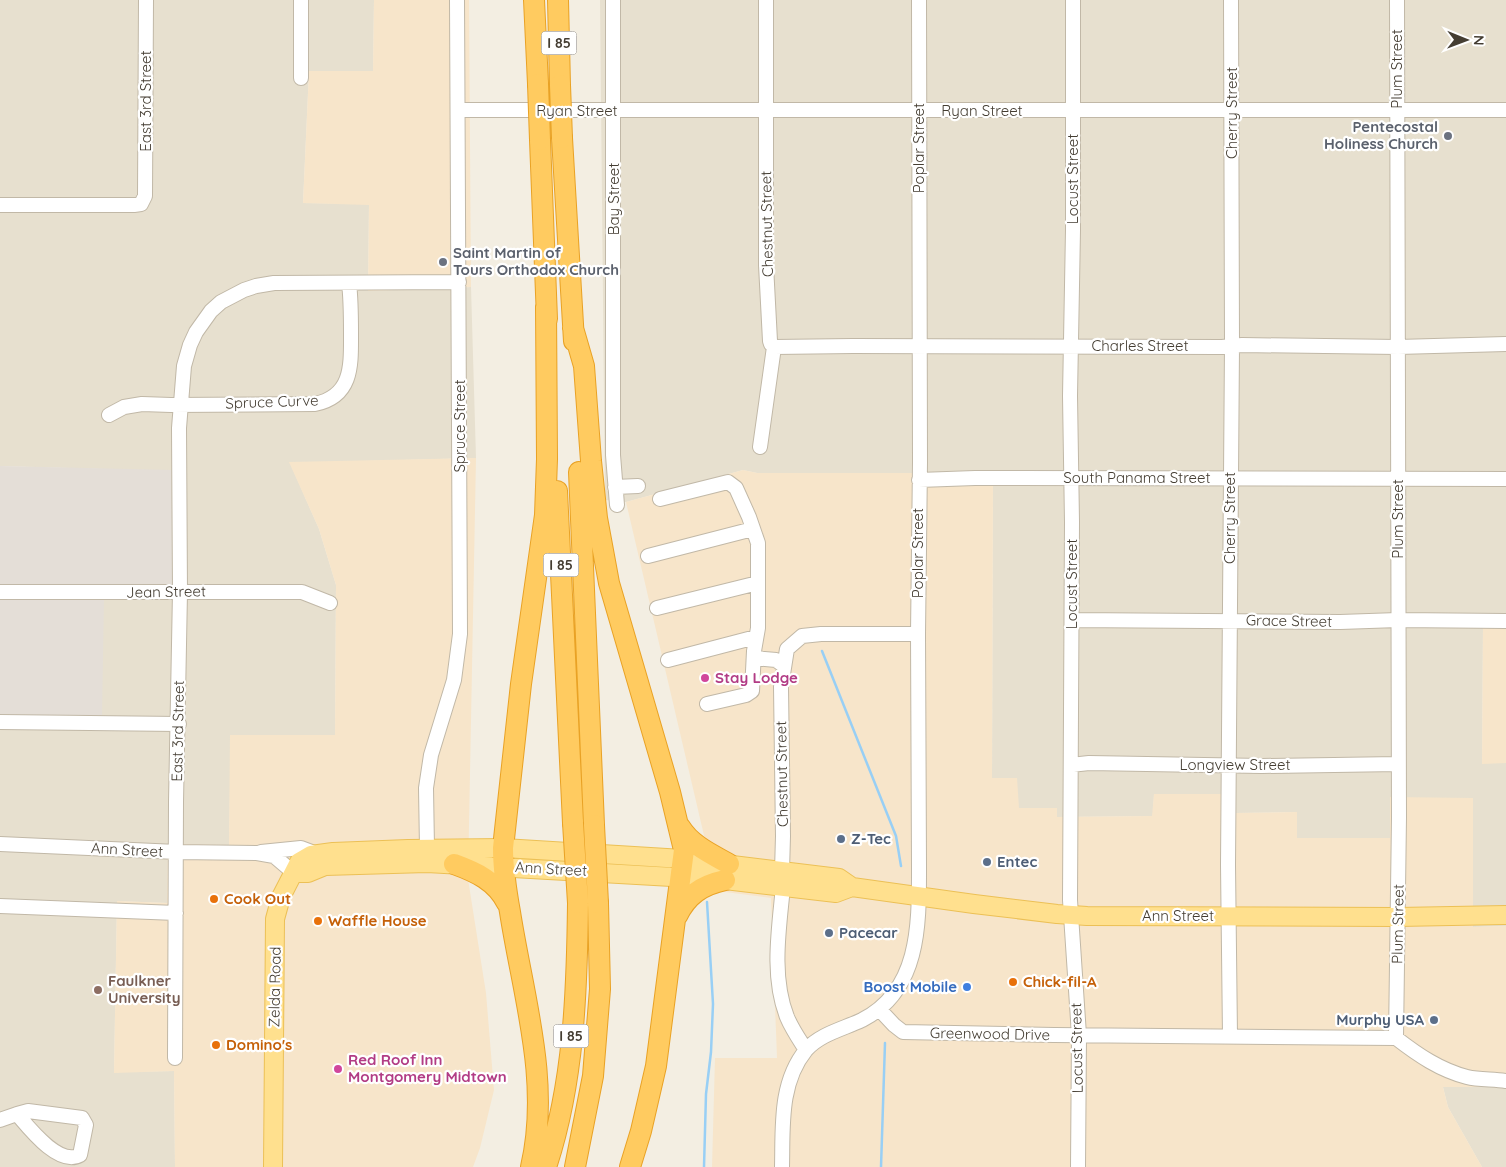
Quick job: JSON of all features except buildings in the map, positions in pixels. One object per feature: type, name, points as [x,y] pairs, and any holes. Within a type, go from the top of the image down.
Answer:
[{"type":"highway","name":"I 85","points":[[534,0],[546,307],[578,903],[577,972],[571,1043],[563,1102],[546,1167]]},
{"type":"highway","name":"I 85","points":[[558,0],[562,138],[573,328],[598,903],[600,989],[593,1076],[575,1167]]},
{"type":"highway","points":[[531,1167],[538,1127],[536,1059],[509,908],[503,857],[521,684],[545,515],[547,459],[546,307]]},
{"type":"highway","points":[[573,328],[584,366],[596,518],[610,583],[684,850],[656,1066],[630,1167]]},
{"type":"highway","points":[[674,920],[682,906],[695,891],[727,872],[686,836],[677,820]]},
{"type":"highway","points":[[454,864],[469,870],[495,886],[503,895],[509,908]]},
{"type":"main road","name":"Ann Street","points":[[317,854],[428,848],[503,857],[682,868],[782,879],[839,878],[852,887],[1070,915],[1398,917],[1506,915]]},
{"type":"main road","name":"Zelda Road","points":[[273,1167],[276,919],[281,897],[299,862],[311,855],[317,854]]},
{"type":"main road","name":"Ann Street","points":[[294,873],[308,873],[325,866],[419,863],[454,864],[503,857]]},
{"type":"street","name":"East 3rd Street","points":[[0,205],[134,205],[141,204],[144,201],[146,196],[146,0]]},
{"type":"street","points":[[301,0],[301,78]]},
{"type":"street","name":"Spruce Street","points":[[428,848],[426,788],[434,743],[454,680],[460,634],[457,0]]},
{"type":"street","name":"Bay Street","points":[[613,0],[613,454],[617,505]]},
{"type":"street","name":"Chestnut Street","points":[[760,447],[774,347],[770,341],[766,264],[766,0]]},
{"type":"street","name":"Poplar Street","points":[[806,1050],[816,1041],[864,1019],[879,1009],[900,986],[911,959],[919,896],[919,0]]},
{"type":"street","name":"Locust Street","points":[[1073,0],[1073,230],[1070,346],[1072,620],[1070,915],[1079,1036],[1078,1167]]},
{"type":"street","name":"Cherry Street","points":[[1230,1036],[1228,765],[1232,346],[1231,0]]},
{"type":"street","name":"Plum Street","points":[[1396,1038],[1398,917],[1397,0]]},
{"type":"street","name":"Ryan Street","points":[[459,110],[1506,110]]},
{"type":"street","points":[[181,404],[184,366],[190,345],[203,320],[221,302],[244,290],[264,284],[459,282]]},
{"type":"street","name":"Spruce Curve","points":[[109,415],[116,410],[134,405],[315,404],[329,400],[343,387],[350,371],[351,313],[349,283]]},
{"type":"street","name":"Charles Street","points":[[774,347],[1398,346],[1506,344]]},
{"type":"street","name":"East 3rd Street","points":[[175,1058],[174,982],[180,592],[179,428],[181,404]]},
{"type":"street","name":"South Panama Street","points":[[919,480],[1071,478],[1506,479]]},
{"type":"street","points":[[660,499],[728,482],[736,488],[758,543],[758,628],[754,651],[753,688],[750,694],[707,704]]},
{"type":"street","points":[[615,488],[638,486]]},
{"type":"street","points":[[648,556],[753,529]]},
{"type":"street","points":[[656,608],[758,582]]},
{"type":"street","name":"Jean Street","points":[[0,592],[302,592],[330,603]]},
{"type":"street","name":"Grace Street","points":[[1072,620],[1506,621]]},
{"type":"street","points":[[782,671],[787,649],[802,636],[821,634],[918,634]]},
{"type":"street","points":[[668,660],[756,637]]},
{"type":"street","points":[[755,658],[776,660],[782,671]]},
{"type":"street","name":"Chestnut Street","points":[[782,671],[783,836],[777,963],[782,1001],[786,1015],[806,1050]]},
{"type":"street","points":[[0,722],[179,724]]},
{"type":"street","name":"Longview Street","points":[[1071,765],[1111,763],[1228,765],[1398,764]]},
{"type":"street","name":"Ann Street","points":[[0,844],[177,852],[255,853],[274,856],[294,873]]},
{"type":"street","name":"Ann Street","points":[[255,853],[301,848],[317,854]]},
{"type":"street","points":[[0,906],[176,913]]},
{"type":"street","name":"Greenwood Drive","points":[[879,1009],[903,1032],[1079,1036],[1396,1038]]},
{"type":"street","points":[[1396,1038],[1425,1059],[1443,1068],[1468,1077],[1506,1081]]},
{"type":"street","points":[[782,1167],[785,1096],[794,1070],[806,1050]]},
{"type":"street","points":[[0,1120],[18,1114],[28,1111],[82,1118],[86,1125],[80,1155],[74,1159],[68,1159],[52,1152],[18,1114]]},
{"type":"shaded area","points":[[0,0],[374,0],[373,71],[309,71],[303,203],[369,204],[368,291],[471,287],[476,458],[290,463],[319,529],[336,585],[335,736],[231,735],[229,845],[168,844],[167,903],[117,901],[114,1072],[174,1071],[175,1167],[0,1167],[0,716],[104,597],[175,599],[174,471],[0,466]]},
{"type":"shaded area","points":[[374,0],[469,0],[471,287],[368,291],[369,205],[303,203],[309,71],[373,71]]},
{"type":"shaded area","points":[[600,0],[1506,0],[1506,626],[1483,627],[1482,763],[1506,763],[1506,926],[1473,927],[1472,909],[1391,797],[1390,838],[1297,838],[1297,812],[1236,813],[1236,794],[1154,794],[1153,816],[1057,817],[1057,808],[1018,808],[992,778],[993,473],[757,473],[743,470],[626,502],[605,500]]},
{"type":"shaded area","points":[[476,458],[468,879],[486,993],[494,1090],[480,1148],[473,1167],[175,1167],[174,1071],[114,1073],[117,901],[167,903],[168,844],[229,845],[230,735],[335,735],[336,585],[319,529],[289,462]]},
{"type":"shaded area","points":[[0,466],[174,470],[176,599],[104,597],[102,717],[0,716]]},
{"type":"shaded area","points":[[743,470],[757,473],[993,473],[992,778],[1017,778],[1019,808],[1057,808],[1057,817],[1152,816],[1154,794],[1236,794],[1236,813],[1297,812],[1297,838],[1390,838],[1390,797],[1473,798],[1473,927],[1506,926],[1506,1087],[1443,1087],[1448,1107],[1482,1167],[712,1167],[715,1058],[777,1058],[771,898],[717,891],[626,502]]},
{"type":"shaded area","points":[[1483,626],[1506,626],[1506,763],[1482,764]]},
{"type":"shaded area","points":[[1443,1087],[1506,1087],[1506,1167],[1482,1167],[1448,1107]]},
{"type":"waterway","points":[[822,651],[896,836],[901,866]]},
{"type":"waterway","points":[[704,1167],[706,1094],[711,1052],[713,1004],[707,902]]},
{"type":"waterway","points":[[881,1167],[885,1043]]},
{"type":"place","name":"Pentecostal Holiness Church","points":[[1448,136]]},
{"type":"place","name":"Saint Martin of Tours Orthodox Church","points":[[443,262]]},
{"type":"place","name":"Stay Lodge","points":[[705,678]]},
{"type":"place","name":"Z-Tec","points":[[841,839]]},
{"type":"place","name":"Entec","points":[[987,862]]},
{"type":"place","name":"Cook Out","points":[[214,899]]},
{"type":"place","name":"Waffle House","points":[[318,921]]},
{"type":"place","name":"Pacecar","points":[[829,933]]},
{"type":"place","name":"Chick-fil-A","points":[[1013,982]]},
{"type":"place","name":"Boost Mobile","points":[[967,987]]},
{"type":"place","name":"Faulkner University","points":[[98,990]]},
{"type":"place","name":"Murphy USA","points":[[1434,1020]]},
{"type":"place","name":"Domino's","points":[[216,1045]]},
{"type":"place","name":"Red Roof Inn Montgomery Midtown","points":[[338,1069]]}]
